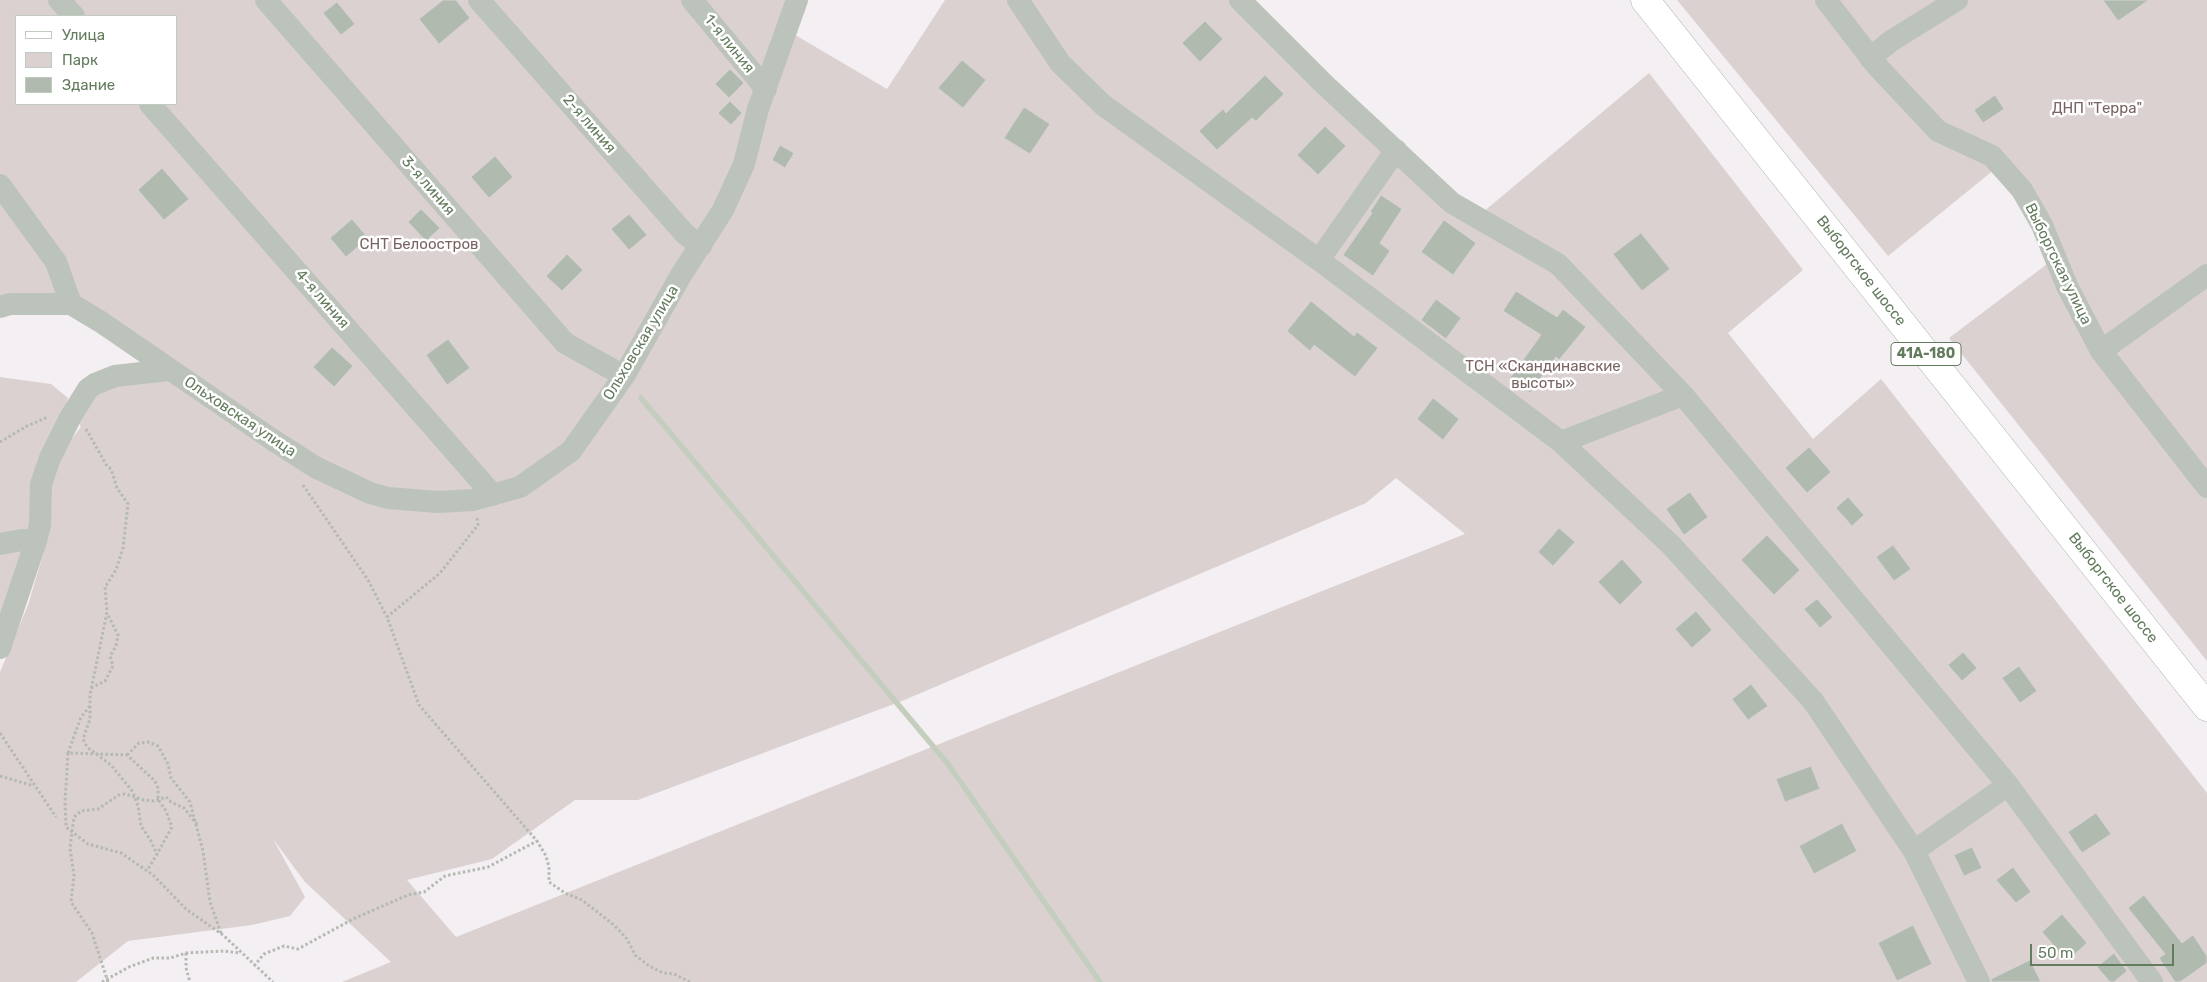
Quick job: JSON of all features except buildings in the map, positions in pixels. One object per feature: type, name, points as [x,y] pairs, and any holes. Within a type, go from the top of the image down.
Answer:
[{"type":"main road","name":"Выборгское шоссе","points":[[1645,0],[2207,707]]},
{"type":"street","points":[[60,0],[73,15]]},
{"type":"street","name":"3-я линия","points":[[266,0],[565,343],[624,376]]},
{"type":"street","name":"2-я линия","points":[[479,0],[685,234],[701,246]]},
{"type":"street","name":"1-я линия","points":[[692,0],[766,88]]},
{"type":"street","name":"Ольховская улица","points":[[71,304],[102,322],[169,370],[315,467],[358,488],[388,498],[438,502],[483,498],[520,487],[571,451],[624,376],[681,275],[723,210],[744,164],[758,109],[797,0]]},
{"type":"street","points":[[1018,0],[1060,63],[1103,105],[1319,260],[1561,442],[1671,545],[1813,701],[1914,851],[1978,982]]},
{"type":"street","points":[[1240,0],[1452,203],[1558,264],[1683,394],[2008,785],[2147,981]]},
{"type":"street","name":"Выборгская улица","points":[[1826,0],[1870,58],[1938,131],[1992,156],[2022,190],[2042,225],[2067,286],[2101,351],[2207,487]]},
{"type":"street","points":[[1870,58],[1891,41],[1957,0]]},
{"type":"street","name":"4-я линия","points":[[151,105],[483,498]]},
{"type":"street","points":[[1319,260],[1396,150]]},
{"type":"street","points":[[0,185],[56,262],[71,304],[10,304],[0,308]]},
{"type":"street","points":[[2101,351],[2207,274]]},
{"type":"street","points":[[0,648],[36,542],[40,525],[41,484],[54,450],[75,410],[88,389],[102,381],[116,376],[169,370]]},
{"type":"street","points":[[1561,442],[1683,394]]},
{"type":"street","points":[[0,544],[22,540],[36,542]]},
{"type":"street","points":[[1914,851],[2008,785]]},
{"type":"path","points":[[0,442],[42,418],[75,410],[107,466],[111,469],[118,488],[128,504],[123,548],[116,570],[105,587],[107,612],[91,688],[90,719],[83,739],[86,747],[111,765],[135,796],[141,826],[157,854]]},
{"type":"path","points":[[302,484],[368,580],[387,617],[419,705],[537,841],[546,856],[549,867],[548,882],[582,900],[614,926],[627,939],[634,955],[649,966],[663,973],[674,974],[690,982]]},
{"type":"path","points":[[387,617],[440,572],[478,525],[483,498]]},
{"type":"path","points":[[91,688],[105,681],[113,666],[110,656],[116,646],[118,635],[107,612]]},
{"type":"path","points":[[90,705],[81,717],[68,753],[65,802],[66,827],[88,844],[121,853],[146,871],[186,909],[222,934],[273,982]]},
{"type":"path","points":[[0,733],[56,817]]},
{"type":"path","points":[[127,755],[139,743],[148,742],[158,746],[168,764],[171,778],[190,802],[204,850],[210,902],[222,934]]},
{"type":"path","points":[[68,753],[127,755],[155,781],[158,800],[166,811],[172,828],[146,871]]},
{"type":"path","points":[[0,776],[35,786]]},
{"type":"path","points":[[107,980],[92,933],[71,902],[74,875],[70,848],[74,817],[81,811],[98,809],[125,794],[144,800],[158,800],[166,797],[171,802],[184,808],[197,824]]},
{"type":"path","points":[[254,966],[264,954],[284,946],[298,949],[355,918],[408,895],[424,892],[445,876],[488,867],[537,841]]},
{"type":"path","points":[[102,982],[153,958],[170,958],[186,953],[224,951],[240,953]]},
{"type":"path","points":[[186,953],[186,968],[190,982]]},
{"type":"green space","points":[[0,0],[797,0],[785,29],[887,89],[945,0],[1243,0],[1476,218],[1649,73],[1803,270],[1728,333],[1813,439],[1881,379],[2207,793],[2207,982],[342,982],[391,962],[305,882],[273,839],[305,897],[290,916],[252,925],[128,941],[76,982],[0,982],[0,672],[28,605],[45,548],[49,481],[69,442],[81,427],[73,413],[88,389],[168,372],[68,304],[0,308]],"holes":[[[1396,478],[1465,534],[456,937],[407,880],[492,859],[575,800],[638,800],[902,701],[1366,503]]]},
{"type":"green space","name":"ДНП \"Терра\"","points":[[1677,0],[2207,0],[2207,661],[1949,338],[2051,261],[2052,250],[1995,169],[1888,256]]},
{"type":"green space","points":[[0,377],[51,384],[68,398],[32,525],[0,624]]},
{"type":"waterway","points":[[641,398],[948,764],[1100,982]]},
{"type":"park label","name":"СНТ Белоостров","points":[[419,245]]},
{"type":"park label","name":"ТСН «Скандинавские высоты»","points":[[1543,376]]}]
